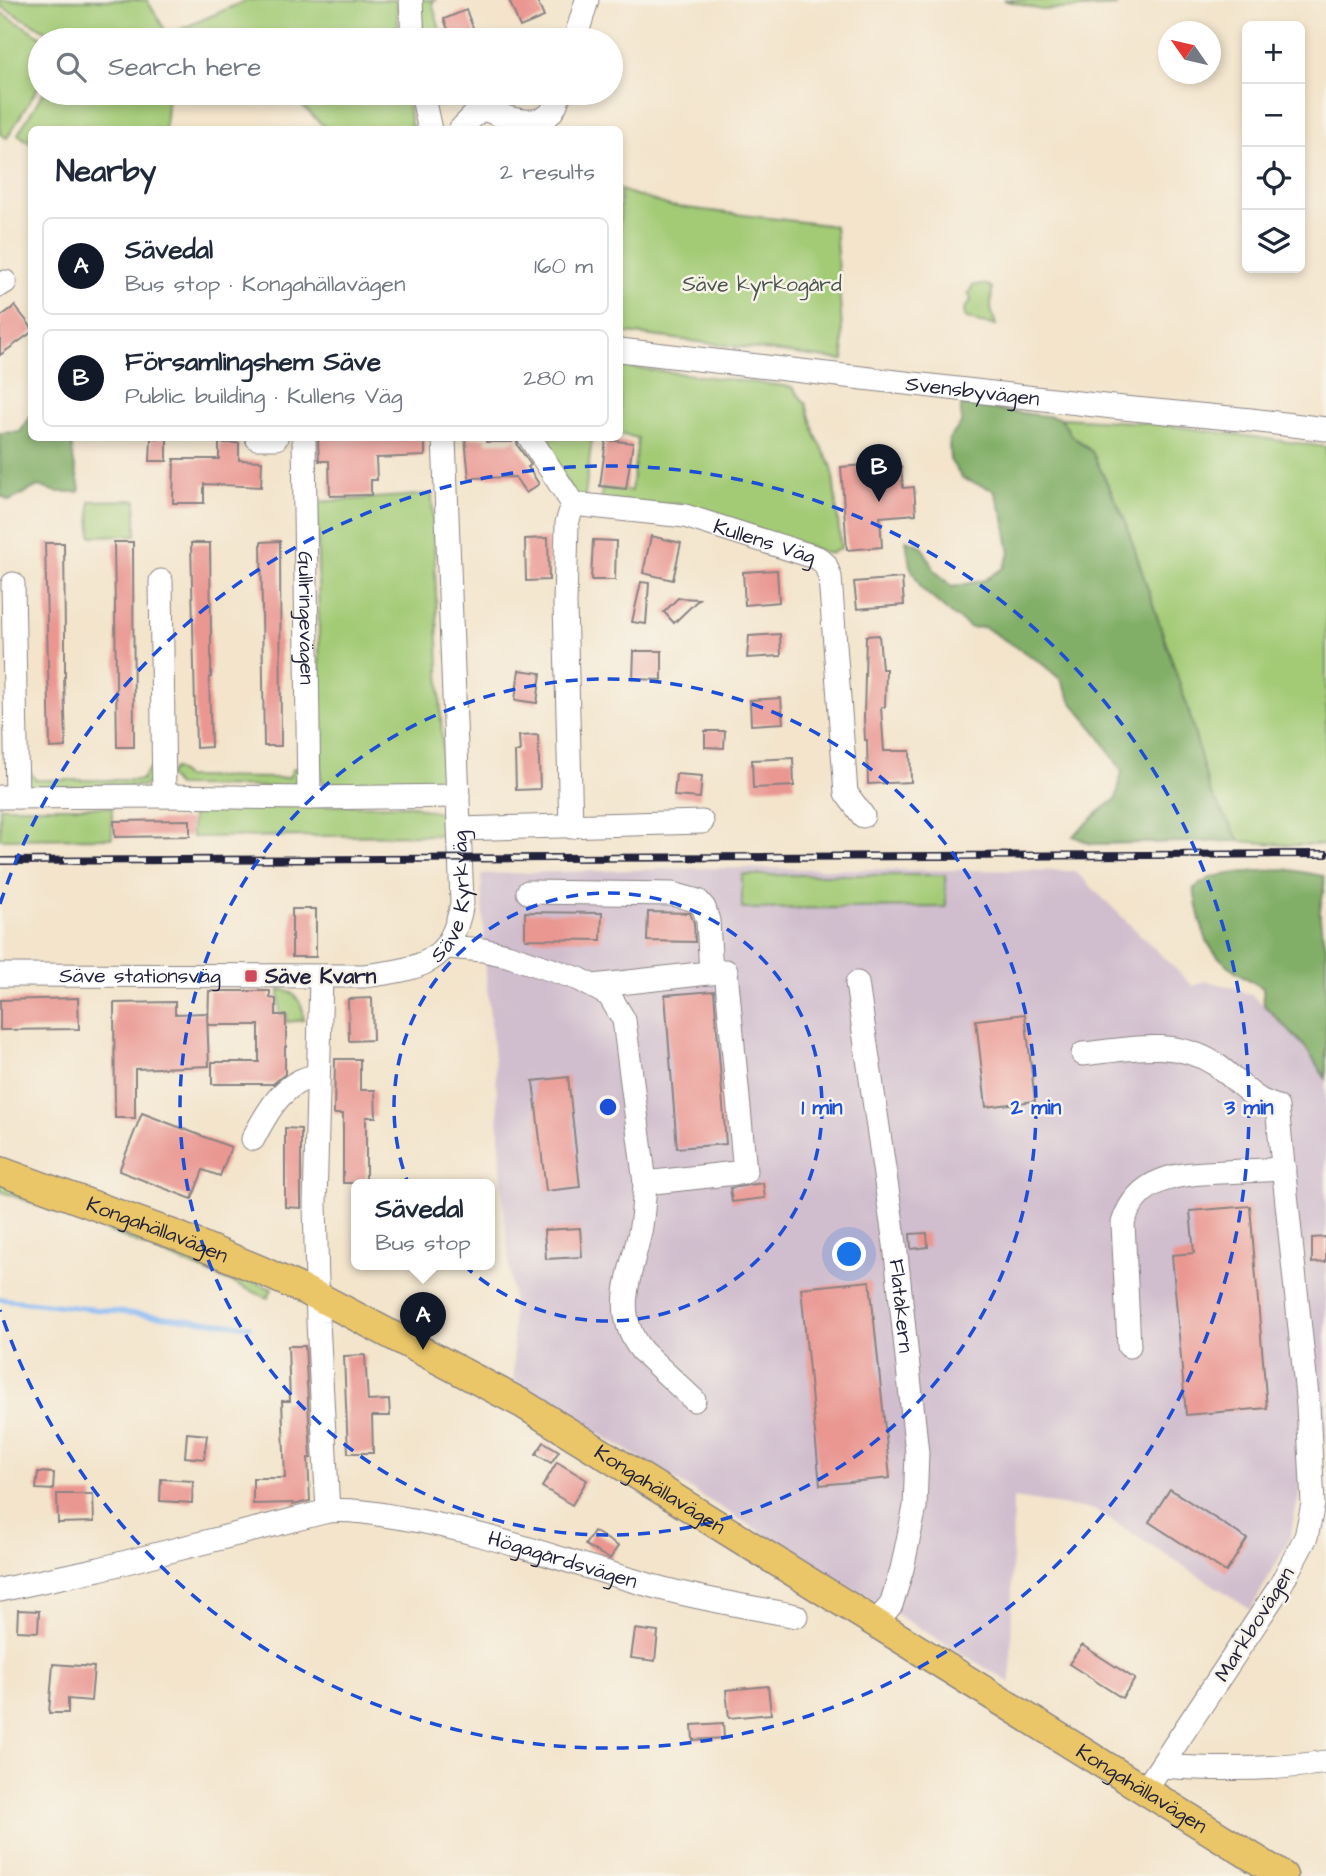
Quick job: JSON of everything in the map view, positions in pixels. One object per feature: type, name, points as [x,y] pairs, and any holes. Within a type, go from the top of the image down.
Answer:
[{"type":"main road","name":"Kongahällavägen","points":[[0,1171],[203,1246],[318,1297],[523,1404],[1283,1876]]},
{"type":"street","points":[[411,0],[412,28]]},
{"type":"street","points":[[579,28],[587,0]]},
{"type":"street","points":[[425,105],[429,126]]},
{"type":"street","points":[[463,126],[482,105]]},
{"type":"street","points":[[492,105],[519,121],[548,116],[555,105]]},
{"type":"street","name":"Svensbyvägen","points":[[623,350],[1326,429]]},
{"type":"street","name":"Gullringevägen","points":[[304,441],[309,798]]},
{"type":"street","name":"Säve Kyrkväg","points":[[321,976],[364,976],[408,969],[440,954],[447,947],[457,926],[462,904],[444,441]]},
{"type":"street","points":[[532,441],[573,504],[567,523],[565,604],[571,827]]},
{"type":"street","name":"Kullens Väg","points":[[573,504],[685,516],[818,558],[825,564],[830,577],[846,793],[863,816]]},
{"type":"street","points":[[162,581],[164,796]]},
{"type":"street","points":[[13,584],[9,797],[458,796]]},
{"type":"street","points":[[460,829],[702,822]]},
{"type":"street","points":[[528,892],[673,894],[698,901],[708,920],[711,973]]},
{"type":"street","points":[[447,947],[508,955],[579,979],[609,995],[624,1020],[645,1183],[640,1231],[626,1293],[626,1317],[635,1342],[642,1351],[694,1399]]},
{"type":"street","points":[[593,986],[726,971],[745,1172],[645,1183]]},
{"type":"street","name":"Säve stationsväg","points":[[0,975],[321,976]]},
{"type":"street","points":[[321,976],[315,1204],[328,1511]]},
{"type":"street","name":"Flatåkern","points":[[857,983],[895,1244],[916,1453],[915,1507],[902,1569],[891,1605],[876,1622]]},
{"type":"street","name":"Markbovägen","points":[[1083,1054],[1161,1047],[1194,1053],[1216,1065],[1258,1099],[1277,1107],[1308,1406],[1313,1504],[1306,1537],[1279,1588],[1145,1790]]},
{"type":"street","points":[[253,1139],[266,1113],[283,1093],[305,1077],[317,1076]]},
{"type":"street","points":[[1129,1346],[1124,1223],[1128,1209],[1142,1192],[1180,1174],[1284,1169]]},
{"type":"street","name":"Högagårdsvägen","points":[[0,1590],[99,1569],[328,1511],[362,1511],[443,1525],[519,1544],[660,1588],[796,1616]]},
{"type":"street","points":[[1162,1766],[1199,1769],[1326,1762]]},
{"type":"shaded area","points":[[707,868],[1075,871],[1193,986],[1206,981],[1251,995],[1305,1047],[1326,1079],[1326,1441],[1300,1444],[1299,1496],[1289,1540],[1251,1609],[1095,1510],[1013,1498],[1011,1683],[514,1381],[512,1292],[486,976],[481,874]]},
{"type":"green space","points":[[0,0],[147,0],[164,28],[40,28],[0,6]]},
{"type":"green space","points":[[247,0],[397,0],[398,28],[184,28]]},
{"type":"green space","points":[[418,0],[435,0],[432,2],[440,28],[422,28]]},
{"type":"green space","points":[[1004,0],[1114,0],[1116,6],[1041,10]]},
{"type":"green space","points":[[0,12],[28,29],[28,104],[7,138],[0,134]]},
{"type":"green space","points":[[36,105],[167,105],[165,126],[28,126],[28,142],[18,134]]},
{"type":"green space","points":[[301,105],[408,105],[412,126],[324,126]]},
{"type":"green space","name":"Säve kyrkogård","points":[[623,191],[670,206],[835,226],[844,360],[623,332]]},
{"type":"green space","points":[[973,285],[988,285],[992,288],[991,309],[996,325],[965,317],[964,309],[971,301],[968,294]]},
{"type":"green space","points":[[623,366],[792,387],[806,404],[815,434],[832,467],[841,548],[830,554],[681,504],[601,500],[602,488],[631,491],[638,438],[623,435]]},
{"type":"green space","points":[[961,405],[1061,418],[1070,434],[1092,452],[1124,518],[1189,712],[1209,790],[1240,841],[1091,844],[1073,836],[1116,799],[1122,771],[1095,730],[1073,704],[1060,679],[1040,662],[984,627],[971,628],[951,614],[922,589],[910,566],[906,540],[922,546],[934,570],[952,587],[985,580],[1003,568],[1010,554],[1004,518],[994,490],[963,479],[950,460],[949,439],[961,424]]},
{"type":"green space","points":[[1061,418],[1151,423],[1326,447],[1326,845],[1240,841],[1209,790],[1189,712],[1124,518],[1092,452],[1070,434]]},
{"type":"green space","points":[[28,420],[28,441],[72,441],[80,490],[78,492],[57,492],[38,486],[9,501],[0,495],[0,433],[20,432]]},
{"type":"green space","points":[[540,441],[592,441],[585,496],[576,496]]},
{"type":"green space","points":[[432,494],[443,766],[441,780],[432,783],[327,785],[321,780],[317,502]]},
{"type":"green space","points":[[136,500],[136,535],[91,536],[90,501]]},
{"type":"green space","points":[[21,768],[29,771],[36,780],[141,780],[149,769],[153,769],[154,778],[144,786],[28,788]]},
{"type":"green space","points":[[174,768],[185,777],[282,778],[289,777],[294,768],[299,768],[301,776],[291,787],[177,786],[168,776]]},
{"type":"green space","points":[[414,805],[441,814],[448,835],[192,837],[192,807]]},
{"type":"green space","points":[[0,807],[112,807],[112,838],[0,839]]},
{"type":"green space","points":[[1285,869],[1324,876],[1320,914],[1326,945],[1326,1079],[1305,1047],[1264,1005],[1263,988],[1230,967],[1214,952],[1203,931],[1196,904],[1194,888],[1212,877]]},
{"type":"green space","points":[[742,875],[945,875],[946,907],[742,909]]},
{"type":"green space","points":[[279,989],[290,992],[298,999],[303,1020],[287,1022],[287,1014],[280,1014]]},
{"type":"green space","points":[[0,1180],[147,1235],[272,1289],[268,1298],[123,1237],[0,1191]]},
{"type":"building","points":[[509,0],[537,0],[544,17],[520,27]]},
{"type":"building","points":[[466,10],[473,28],[447,28],[444,19]]},
{"type":"building","points":[[15,306],[28,323],[28,335],[0,355],[0,317]]},
{"type":"building","points":[[151,441],[167,441],[167,461],[150,461]]},
{"type":"building","points":[[318,441],[425,441],[425,456],[376,458],[377,480],[371,480],[371,495],[330,496],[329,461],[319,461]]},
{"type":"building","points":[[465,441],[517,441],[539,484],[526,493],[515,477],[469,478]]},
{"type":"building","points":[[606,441],[633,443],[626,489],[600,486]]},
{"type":"building","points":[[219,443],[239,443],[239,460],[262,461],[261,487],[204,484],[204,503],[173,503],[174,459],[219,459]]},
{"type":"building","points":[[877,464],[877,468],[901,466],[903,488],[914,487],[916,514],[880,517],[882,547],[847,550],[841,467]]},
{"type":"building","points":[[651,536],[681,543],[673,580],[643,573]]},
{"type":"building","points":[[548,538],[549,580],[526,581],[525,539]]},
{"type":"building","points":[[593,540],[616,541],[615,580],[591,580]]},
{"type":"building","points":[[280,541],[281,746],[264,746],[261,542]]},
{"type":"building","points":[[114,542],[133,542],[134,747],[117,747]]},
{"type":"building","points":[[45,543],[64,543],[66,747],[50,748]]},
{"type":"building","points":[[191,543],[210,543],[211,747],[196,748]]},
{"type":"building","points":[[777,570],[779,602],[745,605],[743,572]]},
{"type":"building","points":[[902,578],[904,605],[857,609],[854,582]]},
{"type":"building","points":[[641,582],[649,583],[646,624],[632,622]]},
{"type":"building","points":[[678,598],[699,599],[674,623],[664,612]]},
{"type":"building","points":[[780,634],[781,656],[747,658],[749,636]]},
{"type":"building","points":[[879,635],[882,669],[886,669],[885,707],[881,707],[884,751],[910,751],[911,782],[868,784],[864,717],[866,636]]},
{"type":"building","points":[[634,651],[662,651],[662,680],[633,679]]},
{"type":"building","points":[[519,670],[541,673],[537,703],[515,700]]},
{"type":"building","points":[[781,698],[783,723],[751,725],[750,700]]},
{"type":"building","points":[[705,731],[725,731],[724,748],[705,747]]},
{"type":"building","points":[[538,735],[540,789],[516,790],[515,752],[520,752],[519,736]]},
{"type":"building","points":[[793,758],[794,786],[753,788],[752,760]]},
{"type":"building","points":[[676,774],[702,776],[700,798],[674,796]]},
{"type":"building","points":[[190,820],[190,836],[115,837],[114,821]]},
{"type":"building","points":[[292,909],[316,909],[316,957],[292,957]]},
{"type":"building","points":[[525,912],[602,913],[601,940],[525,939]]},
{"type":"building","points":[[648,912],[690,913],[694,923],[695,942],[647,941]]},
{"type":"building","points":[[209,991],[270,991],[270,998],[276,999],[276,1015],[286,1015],[286,1047],[285,1074],[273,1084],[212,1084],[212,1062],[259,1062],[259,1025],[208,1025]]},
{"type":"building","points":[[714,991],[726,1144],[677,1148],[665,995]]},
{"type":"building","points":[[78,998],[79,1029],[0,1030],[0,1000]]},
{"type":"building","points":[[372,998],[373,1040],[349,1041],[348,999]]},
{"type":"building","points":[[175,1002],[175,1014],[207,1013],[209,1066],[135,1069],[135,1118],[115,1118],[114,1003]]},
{"type":"building","points":[[1025,1014],[1035,1101],[986,1107],[976,1020]]},
{"type":"building","points":[[335,1059],[360,1059],[360,1090],[375,1090],[376,1117],[366,1117],[366,1179],[351,1179],[351,1183],[343,1183],[343,1114],[334,1114]]},
{"type":"building","points":[[568,1077],[580,1187],[546,1191],[533,1081]]},
{"type":"building","points":[[142,1113],[231,1147],[220,1176],[203,1170],[192,1199],[119,1171]]},
{"type":"building","points":[[285,1128],[301,1129],[301,1208],[285,1207]]},
{"type":"building","points":[[763,1183],[765,1198],[732,1202],[730,1188]]},
{"type":"building","points":[[1250,1206],[1267,1408],[1186,1415],[1172,1255],[1194,1253],[1190,1211]]},
{"type":"building","points":[[580,1228],[582,1257],[546,1259],[544,1230]]},
{"type":"building","points":[[927,1233],[928,1247],[911,1249],[910,1234]]},
{"type":"building","points":[[1326,1237],[1326,1262],[1312,1263],[1312,1238]]},
{"type":"building","points":[[870,1281],[890,1478],[820,1485],[801,1288]]},
{"type":"building","points":[[288,1346],[305,1346],[311,1458],[308,1458],[310,1501],[293,1505],[253,1504],[253,1478],[285,1478],[282,1401],[290,1401]]},
{"type":"building","points":[[365,1355],[368,1401],[389,1400],[390,1416],[372,1416],[373,1453],[348,1453],[344,1356]]},
{"type":"building","points":[[187,1433],[207,1435],[204,1459],[185,1457]]},
{"type":"building","points":[[544,1442],[559,1451],[551,1463],[536,1454]]},
{"type":"building","points":[[557,1462],[587,1480],[572,1505],[542,1487]]},
{"type":"building","points":[[38,1472],[54,1473],[53,1490],[36,1489]]},
{"type":"building","points":[[161,1479],[193,1481],[192,1503],[160,1501]]},
{"type":"building","points":[[1170,1489],[1247,1539],[1226,1572],[1149,1522]]},
{"type":"building","points":[[57,1494],[93,1494],[94,1522],[58,1523]]},
{"type":"building","points":[[594,1531],[618,1546],[610,1559],[585,1545]]},
{"type":"building","points":[[18,1610],[39,1611],[38,1632],[17,1631]]},
{"type":"building","points":[[635,1629],[658,1632],[655,1661],[631,1658]]},
{"type":"building","points":[[1082,1645],[1135,1679],[1122,1698],[1069,1664]]},
{"type":"building","points":[[53,1664],[94,1667],[91,1701],[68,1699],[68,1713],[49,1713]]},
{"type":"building","points":[[768,1686],[771,1714],[729,1718],[726,1690]]},
{"type":"building","points":[[723,1723],[724,1738],[693,1740],[692,1725]]},
{"type":"waterway","points":[[0,1299],[249,1326]]},
{"type":"railway","points":[[0,861],[1326,854]]},
{"type":"place","name":"Församlingshem Säve","points":[[879,502]]},
{"type":"place","name":"Säve Kvarn","points":[[251,976]]},
{"type":"place","name":"Sävedal","points":[[423,1350]]}]
